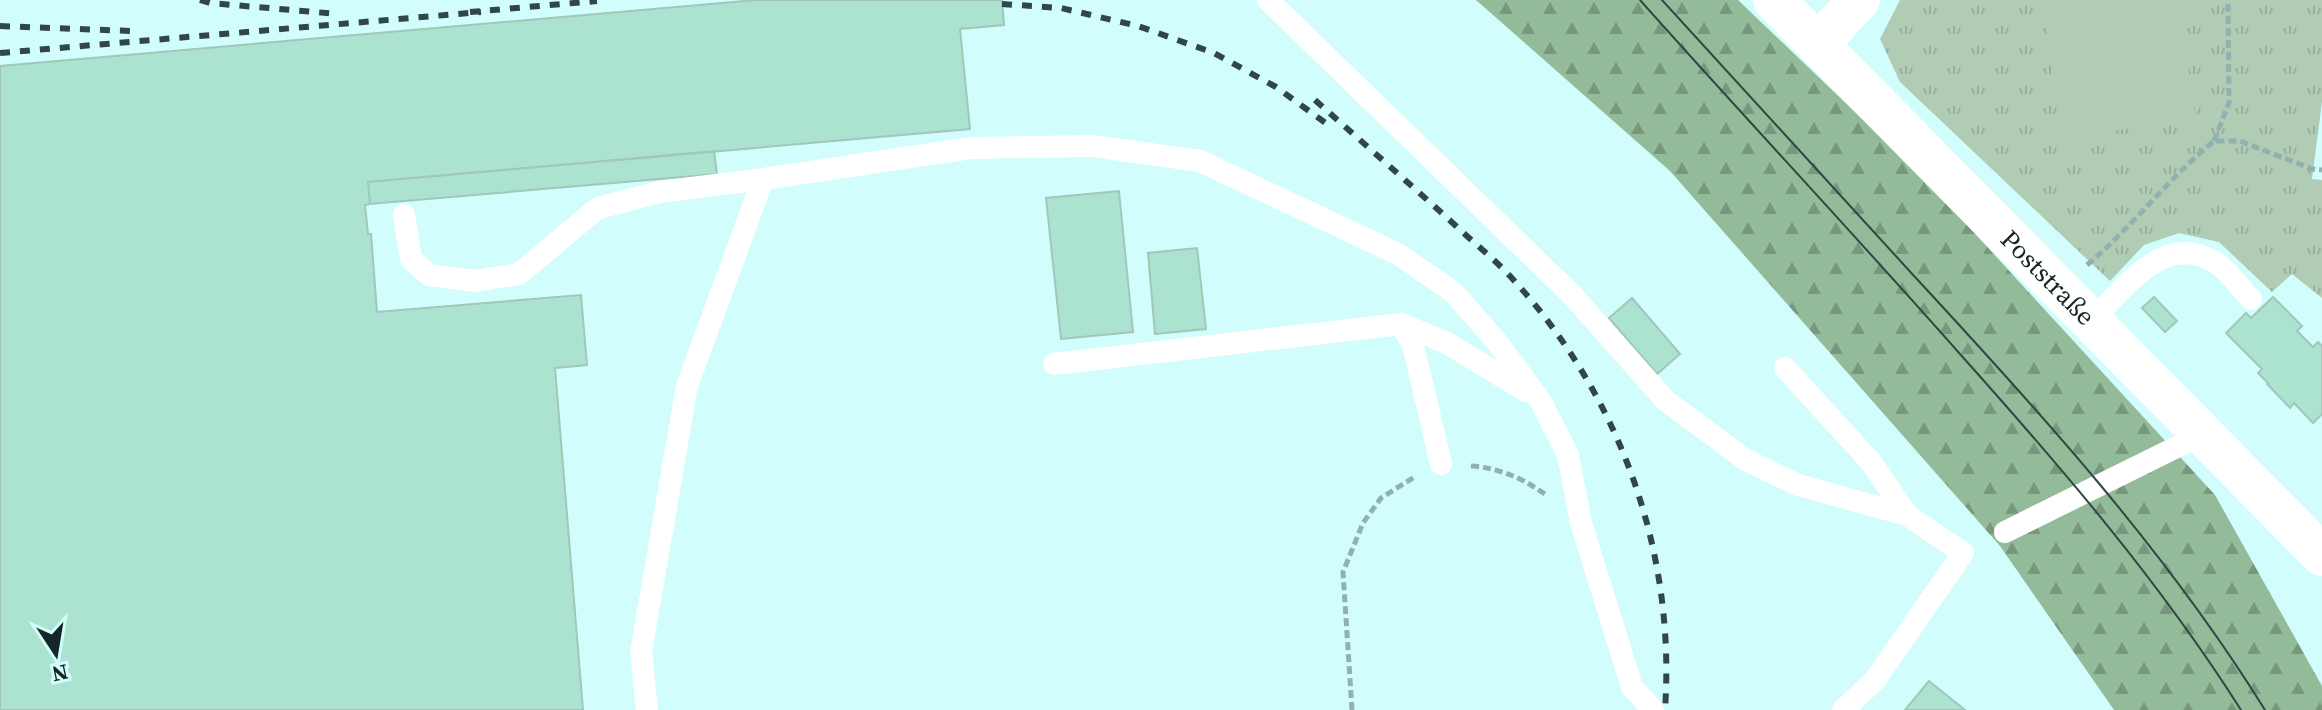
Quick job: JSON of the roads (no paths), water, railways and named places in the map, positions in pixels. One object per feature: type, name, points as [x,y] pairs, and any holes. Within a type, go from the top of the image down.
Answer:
[{"type":"street","name":"Poststraße","points":[[1774,0],[2205,433],[2322,555]]},
{"type":"street","points":[[1818,44],[1859,0]]},
{"type":"lane","points":[[1268,0],[1573,296],[1665,400],[1746,460],[1798,485],[1907,515],[1963,553],[1875,680],[1843,710]]},
{"type":"lane","points":[[404,215],[411,259],[429,275],[475,281],[519,274],[598,208],[660,192],[971,148],[1092,146],[1200,161],[1398,254],[1453,292],[1497,342],[1540,400],[1568,455],[1581,523],[1632,687],[1653,710]]},
{"type":"lane","points":[[647,710],[641,652],[687,386],[763,179]]},
{"type":"lane","points":[[2092,320],[2145,268],[2167,254],[2195,252],[2218,264],[2251,299]]},
{"type":"lane","points":[[1054,364],[1401,324],[1447,343],[1540,400]]},
{"type":"lane","points":[[1401,324],[1413,345],[1441,464]]},
{"type":"lane","points":[[1785,368],[1871,462],[1907,515]]},
{"type":"lane","points":[[2005,532],[2205,433]]},
{"type":"tram line","points":[[1640,0],[1998,396],[2072,483],[2177,616],[2241,710]]},
{"type":"tram line","points":[[1662,0],[2055,432],[2187,595],[2265,710]]},
{"type":"railway","points":[[200,0],[338,14]]},
{"type":"railway","points":[[470,12],[597,1]]},
{"type":"railway","points":[[1002,4],[1061,8],[1138,26],[1214,53],[1276,87],[1327,124]]},
{"type":"railway","points":[[0,53],[481,12]]},
{"type":"railway","points":[[0,26],[132,31]]},
{"type":"railway","points":[[1315,100],[1503,269],[1548,321],[1581,370],[1610,422],[1632,477],[1649,533],[1661,591],[1666,650],[1665,710]]}]
